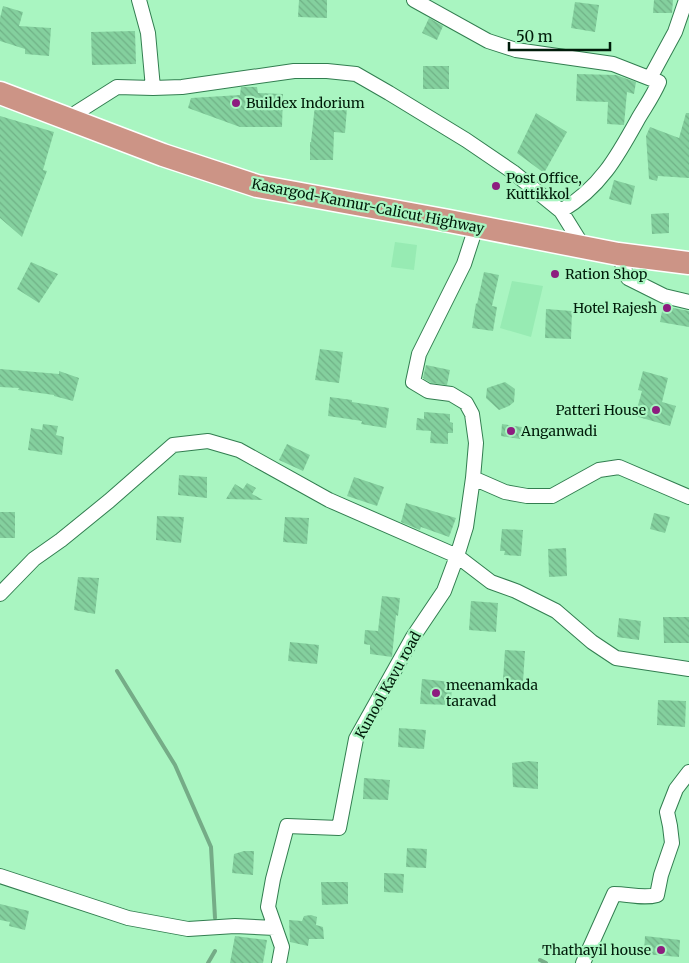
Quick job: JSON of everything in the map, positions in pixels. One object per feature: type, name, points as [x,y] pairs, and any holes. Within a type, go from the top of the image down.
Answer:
[{"type":"highway","name":"Kasargod-Kannur-Calicut Highway","points":[[0,93],[163,155],[257,186],[584,248],[689,263]]},
{"type":"street","points":[[139,0],[148,33],[153,88]]},
{"type":"street","points":[[414,0],[488,41],[516,50],[613,64],[659,82],[615,160],[597,184],[577,202],[561,211]]},
{"type":"street","points":[[650,78],[675,32],[686,0]]},
{"type":"street","points":[[68,118],[117,87],[182,87],[294,71],[326,71],[356,74],[466,140],[513,172],[561,211],[584,248]]},
{"type":"street","name":"Kunool Kavu road","points":[[279,963],[282,947],[268,907],[273,879],[287,826],[339,828],[356,739],[413,637],[444,591],[466,527],[476,443],[472,414],[466,403],[451,394],[428,391],[413,382],[419,354],[464,264],[476,228]]},
{"type":"street","points":[[618,254],[628,278],[664,296],[689,302]]},
{"type":"street","points":[[0,594],[34,559],[88,518],[173,445],[208,441],[239,450],[328,500],[457,556],[490,582],[516,591],[556,612],[592,642],[616,658],[689,670]]},
{"type":"street","points":[[473,478],[505,492],[527,496],[552,496],[599,470],[619,467],[689,497]]},
{"type":"street","points":[[583,963],[614,894],[630,894],[646,898],[657,895],[672,843],[667,812],[676,789],[689,772]]},
{"type":"street","points":[[0,876],[128,918],[188,929],[235,926],[275,928]]},
{"type":"shaded area","points":[[395,242],[417,245],[414,270],[391,267]]},
{"type":"shaded area","points":[[512,281],[543,286],[531,337],[500,328]]},
{"type":"building","points":[[299,0],[327,0],[327,18],[298,17]]},
{"type":"building","points":[[654,0],[673,0],[672,13],[653,13]]},
{"type":"building","points":[[575,2],[599,5],[595,32],[571,28]]},
{"type":"building","points":[[3,6],[23,12],[19,26],[51,28],[49,56],[25,54],[25,49],[0,41],[0,18]]},
{"type":"building","points":[[429,18],[443,26],[437,40],[422,33]]},
{"type":"building","points":[[135,31],[136,64],[92,65],[91,32]]},
{"type":"building","points":[[423,66],[449,66],[449,89],[423,89]]},
{"type":"building","points":[[577,74],[616,75],[636,82],[634,94],[627,92],[624,125],[607,124],[608,102],[576,101]]},
{"type":"building","name":"Buildex Indorium","points":[[241,87],[257,87],[258,93],[283,94],[282,127],[240,127],[188,108],[191,98],[240,95]]},
{"type":"building","points":[[315,105],[347,108],[345,133],[334,132],[333,160],[310,160],[310,142]]},
{"type":"building","points":[[536,113],[567,132],[544,173],[517,153]]},
{"type":"building","points":[[686,113],[689,113],[689,178],[658,176],[657,181],[649,179],[646,136],[650,127],[679,138]]},
{"type":"building","points":[[0,116],[54,132],[43,170],[47,171],[22,237],[0,218]]},
{"type":"building","points":[[614,180],[635,186],[631,205],[609,199]]},
{"type":"building","points":[[669,213],[669,233],[652,234],[651,214]]},
{"type":"building","points":[[31,262],[58,274],[39,303],[17,289]]},
{"type":"building","points":[[484,272],[499,275],[492,306],[497,307],[493,331],[472,328]]},
{"type":"building","points":[[663,306],[689,311],[689,327],[660,322]]},
{"type":"building","points":[[546,309],[572,311],[571,339],[545,338]]},
{"type":"building","points":[[320,349],[343,352],[339,383],[315,380]]},
{"type":"building","points":[[426,365],[450,370],[447,385],[431,383],[423,378]]},
{"type":"building","points":[[0,369],[59,374],[59,371],[79,378],[73,401],[54,395],[18,390],[19,388],[0,387]]},
{"type":"building","points":[[643,371],[668,378],[662,402],[676,406],[670,426],[635,416],[642,391],[638,390]]},
{"type":"building","points":[[505,382],[515,389],[514,402],[499,410],[486,398],[487,388]]},
{"type":"building","points":[[330,397],[389,408],[386,428],[361,424],[362,421],[328,416]]},
{"type":"building","points":[[424,412],[450,414],[450,422],[453,423],[453,433],[448,433],[448,444],[430,443],[431,431],[416,430],[417,418],[424,419]]},
{"type":"building","points":[[43,424],[58,426],[56,435],[64,437],[62,455],[28,450],[31,428],[42,430]]},
{"type":"building","name":"Anganwadi","points":[[502,424],[522,427],[520,439],[501,436]]},
{"type":"building","points":[[287,444],[310,455],[303,471],[279,460]]},
{"type":"building","points":[[179,475],[207,477],[207,498],[178,495]]},
{"type":"building","points":[[354,477],[384,487],[377,506],[347,496]]},
{"type":"building","points":[[247,483],[256,488],[252,494],[263,500],[226,499],[235,484],[243,489]]},
{"type":"building","points":[[406,503],[456,518],[449,537],[421,527],[420,530],[401,522]]},
{"type":"building","points":[[0,512],[15,512],[15,538],[0,538]]},
{"type":"building","points":[[654,513],[670,517],[665,533],[650,529]]},
{"type":"building","points":[[157,516],[184,517],[181,543],[156,540]]},
{"type":"building","points":[[285,517],[309,518],[307,544],[283,542]]},
{"type":"building","points":[[502,529],[523,530],[521,556],[504,555],[505,551],[500,551]]},
{"type":"building","points":[[566,548],[567,576],[549,577],[548,549]]},
{"type":"building","points":[[78,577],[99,578],[95,614],[74,610]]},
{"type":"building","points":[[382,596],[400,598],[398,616],[396,615],[392,657],[370,654],[370,645],[364,644],[365,630],[378,631]]},
{"type":"building","points":[[471,601],[498,603],[496,632],[469,630]]},
{"type":"building","points":[[663,617],[689,617],[689,643],[664,643]]},
{"type":"building","points":[[619,618],[641,621],[639,640],[617,637]]},
{"type":"building","points":[[290,642],[319,645],[317,664],[288,661]]},
{"type":"building","points":[[505,650],[525,651],[523,682],[503,680]]},
{"type":"building","name":"meenamkada taravad","points":[[422,679],[452,682],[451,705],[420,704]]},
{"type":"building","points":[[658,700],[686,701],[685,727],[657,725]]},
{"type":"building","points":[[399,728],[426,730],[424,749],[398,747]]},
{"type":"building","points":[[538,762],[538,789],[513,787],[512,763]]},
{"type":"building","points":[[364,778],[390,780],[388,800],[363,799]]},
{"type":"building","points":[[407,848],[427,849],[426,868],[406,867]]},
{"type":"building","points":[[254,851],[253,875],[232,873],[234,854]]},
{"type":"building","points":[[384,873],[404,874],[403,893],[384,892]]},
{"type":"building","points":[[321,882],[348,882],[348,904],[322,905]]},
{"type":"building","points":[[0,904],[29,911],[25,930],[9,926],[10,922],[0,920]]},
{"type":"building","points":[[311,915],[317,917],[316,925],[323,927],[324,939],[309,939],[308,946],[290,942],[289,920],[302,921],[304,916]]},
{"type":"building","points":[[235,936],[267,940],[263,963],[230,963]]},
{"type":"building","name":"Thathayil house","points":[[645,936],[680,940],[679,957],[644,954]]},
{"type":"waterway","points":[[117,671],[175,765],[211,847],[215,918]]},
{"type":"waterway","points":[[208,963],[215,951]]},
{"type":"waterway","points":[[540,960],[546,963]]},
{"type":"place","name":"Buildex Indorium","points":[[236,103]]},
{"type":"place","name":"Post Office, Kuttikkol","points":[[496,186]]},
{"type":"place","name":"Ration Shop","points":[[555,274]]},
{"type":"place","name":"Hotel Rajesh","points":[[667,308]]},
{"type":"place","name":"Patteri House","points":[[656,410]]},
{"type":"place","name":"Anganwadi","points":[[511,431]]},
{"type":"place","name":"meenamkada taravad","points":[[436,693]]},
{"type":"place","name":"Thathayil house","points":[[661,950]]}]
